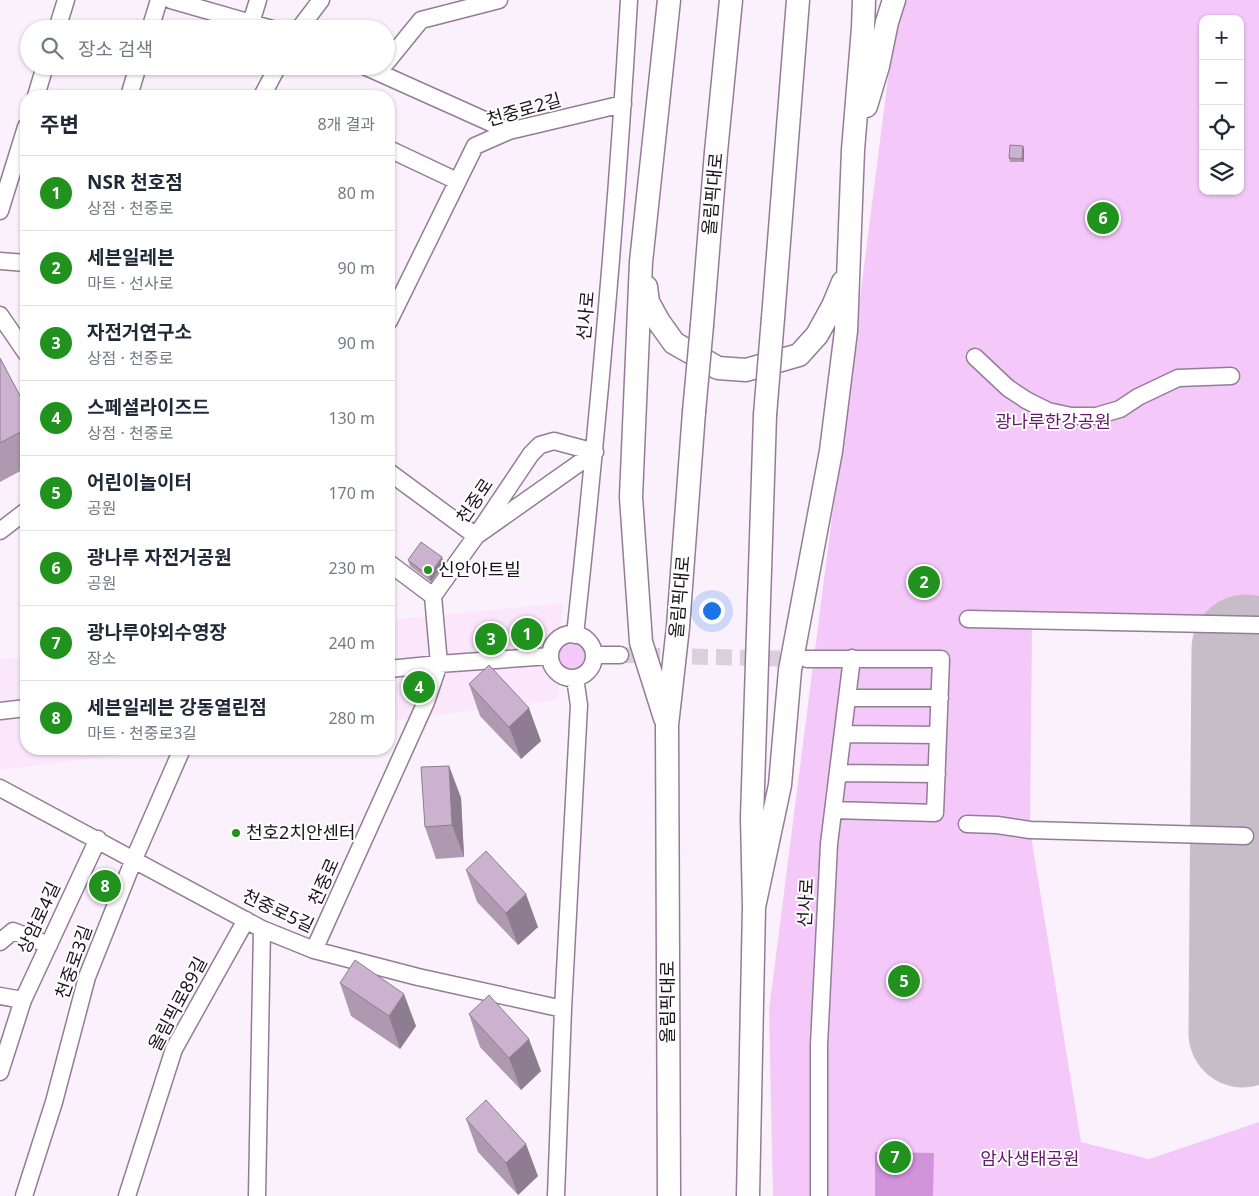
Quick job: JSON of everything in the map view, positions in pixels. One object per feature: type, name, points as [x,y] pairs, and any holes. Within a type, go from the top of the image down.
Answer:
[{"type":"highway","points":[[667,725],[641,642],[631,497],[641,262],[669,0]]},
{"type":"highway","name":"올림픽대로","points":[[669,1196],[667,725],[678,627],[694,412],[731,0]]},
{"type":"highway","points":[[748,1196],[754,908],[752,818],[765,415],[798,0]]},
{"type":"highway","points":[[796,33],[803,0]]},
{"type":"highway","points":[[754,908],[780,786],[790,670],[831,451],[846,331],[853,150],[864,0]]},
{"type":"highway","points":[[853,150],[878,66],[887,22],[894,0]]},
{"type":"highway","points":[[641,262],[648,302],[658,322],[674,343],[718,368],[746,370],[799,355],[817,335],[833,306],[848,268]]},
{"type":"street","points":[[60,20],[66,0]]},
{"type":"street","points":[[153,20],[159,0]]},
{"type":"street","points":[[171,0],[241,20]]},
{"type":"street","points":[[252,20],[258,0]]},
{"type":"street","points":[[306,20],[321,0]]},
{"type":"street","points":[[395,48],[421,20],[456,5],[499,0]]},
{"type":"street","name":"선사로","points":[[575,635],[595,452],[623,104],[629,0]]},
{"type":"street","points":[[38,90],[42,75]]},
{"type":"street","points":[[131,90],[135,75]]},
{"type":"street","points":[[270,90],[275,75]]},
{"type":"street","points":[[394,75],[509,131]]},
{"type":"street","name":"천중로2길","points":[[395,309],[474,146],[509,131],[623,104]]},
{"type":"street","points":[[0,211],[20,146]]},
{"type":"street","points":[[395,151],[457,181]]},
{"type":"street","points":[[0,261],[20,263]]},
{"type":"street","points":[[0,315],[20,344]]},
{"type":"street","points":[[976,357],[1008,388],[1026,400],[1048,411],[1071,416],[1096,416],[1120,409],[1138,397],[1178,378],[1231,376]]},
{"type":"street","name":"천중로","points":[[314,950],[426,702],[438,664],[433,596],[531,454],[540,445],[554,441],[595,452]]},
{"type":"street","points":[[395,476],[476,536],[595,452]]},
{"type":"street","points":[[0,531],[20,516]]},
{"type":"street","points":[[395,570],[433,596]]},
{"type":"street","points":[[968,619],[1259,625]]},
{"type":"street","points":[[575,635],[585,639],[590,644],[594,655],[588,672],[575,678],[568,678],[556,672],[552,666],[550,656],[553,645],[558,640],[564,636],[575,635]]},
{"type":"street","points":[[594,655],[620,655]]},
{"type":"street","points":[[395,668],[550,656]]},
{"type":"street","name":"선사로","points":[[819,1196],[819,1045],[828,844],[852,658]]},
{"type":"street","points":[[807,659],[941,659],[935,813],[833,810]]},
{"type":"street","points":[[556,1196],[563,1009],[579,706],[575,678]]},
{"type":"street","points":[[847,698],[940,698]]},
{"type":"street","points":[[0,711],[20,709]]},
{"type":"street","points":[[843,734],[938,735]]},
{"type":"street","name":"천중로3길","points":[[24,1196],[54,1102],[87,977],[134,859],[179,755]]},
{"type":"street","points":[[838,773],[937,774]]},
{"type":"street","name":"천중로5길","points":[[0,788],[98,839],[262,929],[314,950],[418,977],[563,1009]]},
{"type":"street","points":[[967,824],[997,825],[1030,830],[1245,836]]},
{"type":"street","name":"상암로4길","points":[[0,1072],[23,1000],[98,839]]},
{"type":"street","name":"올림픽로89길","points":[[127,1196],[174,1049],[246,920]]},
{"type":"street","points":[[257,1196],[262,929]]},
{"type":"street","points":[[0,942],[13,932],[49,945]]},
{"type":"street","points":[[0,996],[23,1000]]},
{"type":"shaded area","points":[[563,603],[558,700],[395,720],[395,619]]},
{"type":"shaded area","points":[[20,657],[20,755],[121,755],[0,770],[0,659]]},
{"type":"shaded area","points":[[875,1152],[934,1153],[933,1196],[875,1196]]},
{"type":"green space","name":"광나루한강공원","points":[[898,0],[1259,0],[1259,633],[1032,629],[1030,830],[1081,1142],[1149,1159],[1259,1122],[1259,1196],[773,1196],[769,1010]]},
{"type":"green space","points":[[571,642],[581,646],[585,656],[581,666],[571,670],[561,666],[557,656],[561,646]]},
{"type":"building","points":[[1010,145],[1023,146],[1022,159],[1009,158]]},
{"type":"building","points":[[0,358],[20,396],[20,432],[0,443]]},
{"type":"building","points":[[421,542],[442,557],[429,576],[408,560]]},
{"type":"building","points":[[489,665],[529,708],[509,727],[469,684]]},
{"type":"building","points":[[449,766],[452,825],[425,827],[421,767]]},
{"type":"building","points":[[486,851],[526,894],[506,913],[466,870]]},
{"type":"building","points":[[355,960],[404,994],[389,1016],[340,983]]},
{"type":"building","points":[[489,995],[529,1039],[509,1058],[469,1014]]},
{"type":"building","points":[[486,1100],[526,1144],[506,1163],[466,1119]]},
{"type":"runway","points":[[1243,1033],[1246,649]]},
{"type":"tunnel","points":[[620,655],[803,659]]},
{"type":"place","name":"광나루 자전거공원","points":[[1103,218]]},
{"type":"place","name":"신안아트빌","points":[[428,570]]},
{"type":"place","name":"세븐일레븐","points":[[924,582]]},
{"type":"place","name":"NSR 천호점","points":[[527,634]]},
{"type":"place","name":"자전거연구소","points":[[491,639]]},
{"type":"place","name":"스페셜라이즈드","points":[[419,687]]},
{"type":"place","name":"천호2치안센터","points":[[236,833]]},
{"type":"place","name":"세븐일레븐 강동열린점","points":[[105,886]]},
{"type":"place","name":"어린이놀이터","points":[[904,981]]},
{"type":"place","name":"광나루야외수영장","points":[[895,1157]]},
{"type":"park label","name":"암사생태공원","points":[[1030,1159]]}]
